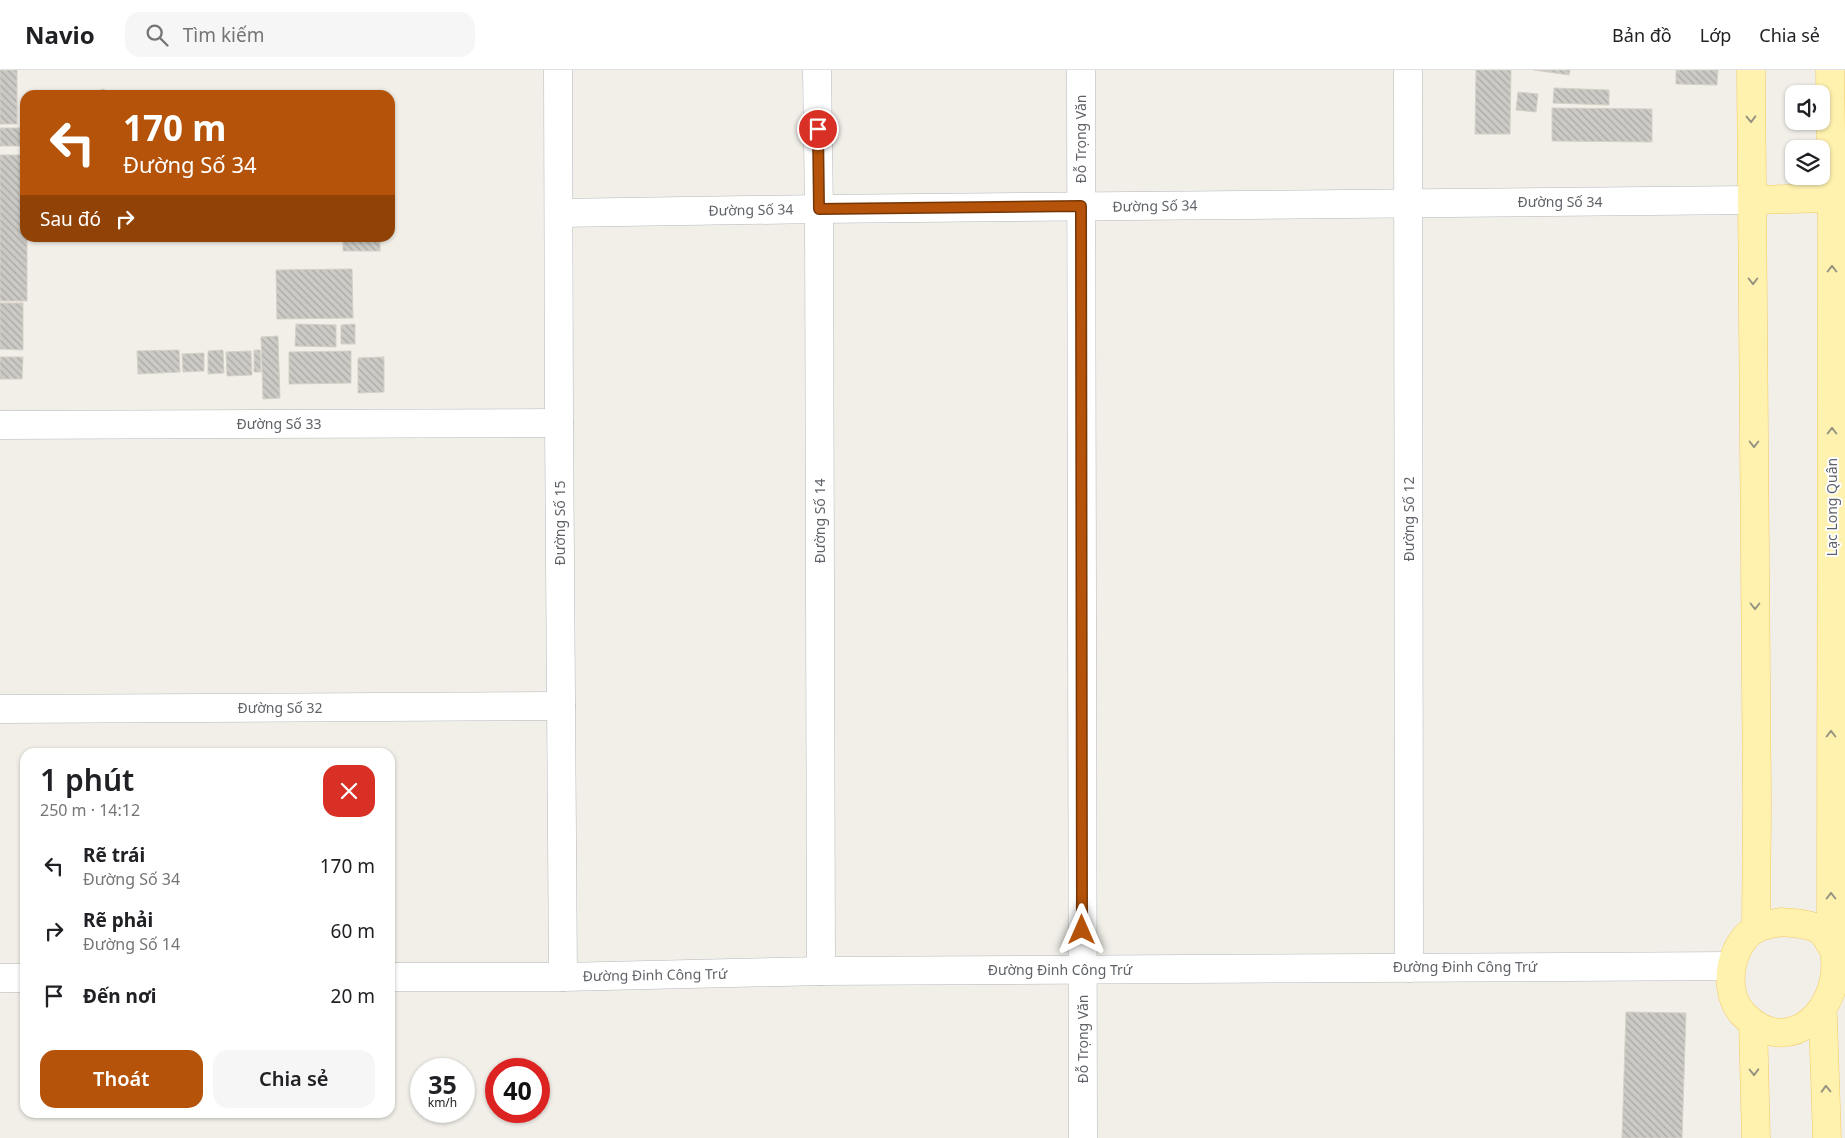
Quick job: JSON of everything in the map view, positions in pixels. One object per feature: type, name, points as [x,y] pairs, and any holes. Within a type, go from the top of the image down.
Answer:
[{"type":"main road","points":[[1751,70],[1757,803],[1756,929]]},
{"type":"main road","name":"Lạc Long Quân","points":[[1830,70],[1838,198],[1831,945]]},
{"type":"main road","points":[[1752,200],[1838,198]]},
{"type":"main road","points":[[1780,922],[1800,923],[1819,929],[1831,945],[1838,957],[1843,974],[1834,1006],[1823,1018],[1807,1028],[1788,1033],[1770,1031],[1753,1023],[1741,1012],[1734,998],[1731,966],[1737,950],[1756,929],[1780,922]]},
{"type":"main road","points":[[1823,1018],[1827,1138]]},
{"type":"main road","points":[[1753,1023],[1756,1138]]},
{"type":"street","name":"Đường Số 15","points":[[558,70],[563,977]]},
{"type":"street","name":"Đường Số 14","points":[[817,70],[819,209],[820,971]]},
{"type":"street","name":"Đỗ Trọng Văn","points":[[1080,70],[1083,1138]]},
{"type":"street","name":"Đường Số 12","points":[[1408,70],[1409,968]]},
{"type":"street","name":"Đường Số 34","points":[[559,214],[819,209],[1752,200]]},
{"type":"street","name":"Đường Số 33","points":[[0,425],[559,423]]},
{"type":"street","name":"Đường Số 32","points":[[0,709],[561,706]]},
{"type":"street","name":"Đường Đinh Công Trứ","points":[[395,977],[563,977],[820,971],[1731,966]]},
{"type":"street","points":[[0,978],[20,978]]},
{"type":"building","points":[[0,70],[17,70],[17,124],[0,124]]},
{"type":"building","points":[[1476,70],[1511,70],[1510,134],[1475,134]]},
{"type":"building","points":[[1534,70],[1570,70],[1569,75]]},
{"type":"building","points":[[1676,70],[1718,70],[1717,85],[1676,84]]},
{"type":"building","points":[[1554,88],[1609,90],[1609,105],[1553,103]]},
{"type":"building","points":[[1518,92],[1538,94],[1536,112],[1516,110]]},
{"type":"building","points":[[1552,108],[1652,109],[1652,142],[1552,141]]},
{"type":"building","points":[[0,128],[20,128],[20,146],[0,146]]},
{"type":"building","points":[[0,155],[20,155],[20,242],[27,242],[27,301],[0,301]]},
{"type":"building","points":[[343,242],[380,242],[380,251],[343,251]]},
{"type":"building","points":[[352,269],[353,318],[277,319],[276,270]]},
{"type":"building","points":[[0,303],[23,303],[23,350],[0,349]]},
{"type":"building","points":[[296,324],[336,325],[336,347],[295,346]]},
{"type":"building","points":[[355,324],[355,344],[341,344],[341,325]]},
{"type":"building","points":[[278,336],[280,398],[263,399],[261,337]]},
{"type":"building","points":[[179,350],[180,372],[138,374],[137,351]]},
{"type":"building","points":[[223,350],[224,373],[208,374],[208,351]]},
{"type":"building","points":[[254,350],[260,350],[261,372],[254,372]]},
{"type":"building","points":[[251,351],[252,375],[227,376],[226,352]]},
{"type":"building","points":[[351,351],[351,383],[289,384],[289,352]]},
{"type":"building","points":[[204,353],[204,371],[183,372],[182,354]]},
{"type":"building","points":[[0,357],[23,357],[22,379],[0,379]]},
{"type":"building","points":[[384,357],[384,392],[358,393],[358,358]]},
{"type":"building","points":[[1626,1012],[1686,1013],[1682,1138],[1622,1138]]},
{"type":"route","points":[[818,129],[819,209],[1081,206],[1082,930]]}]
